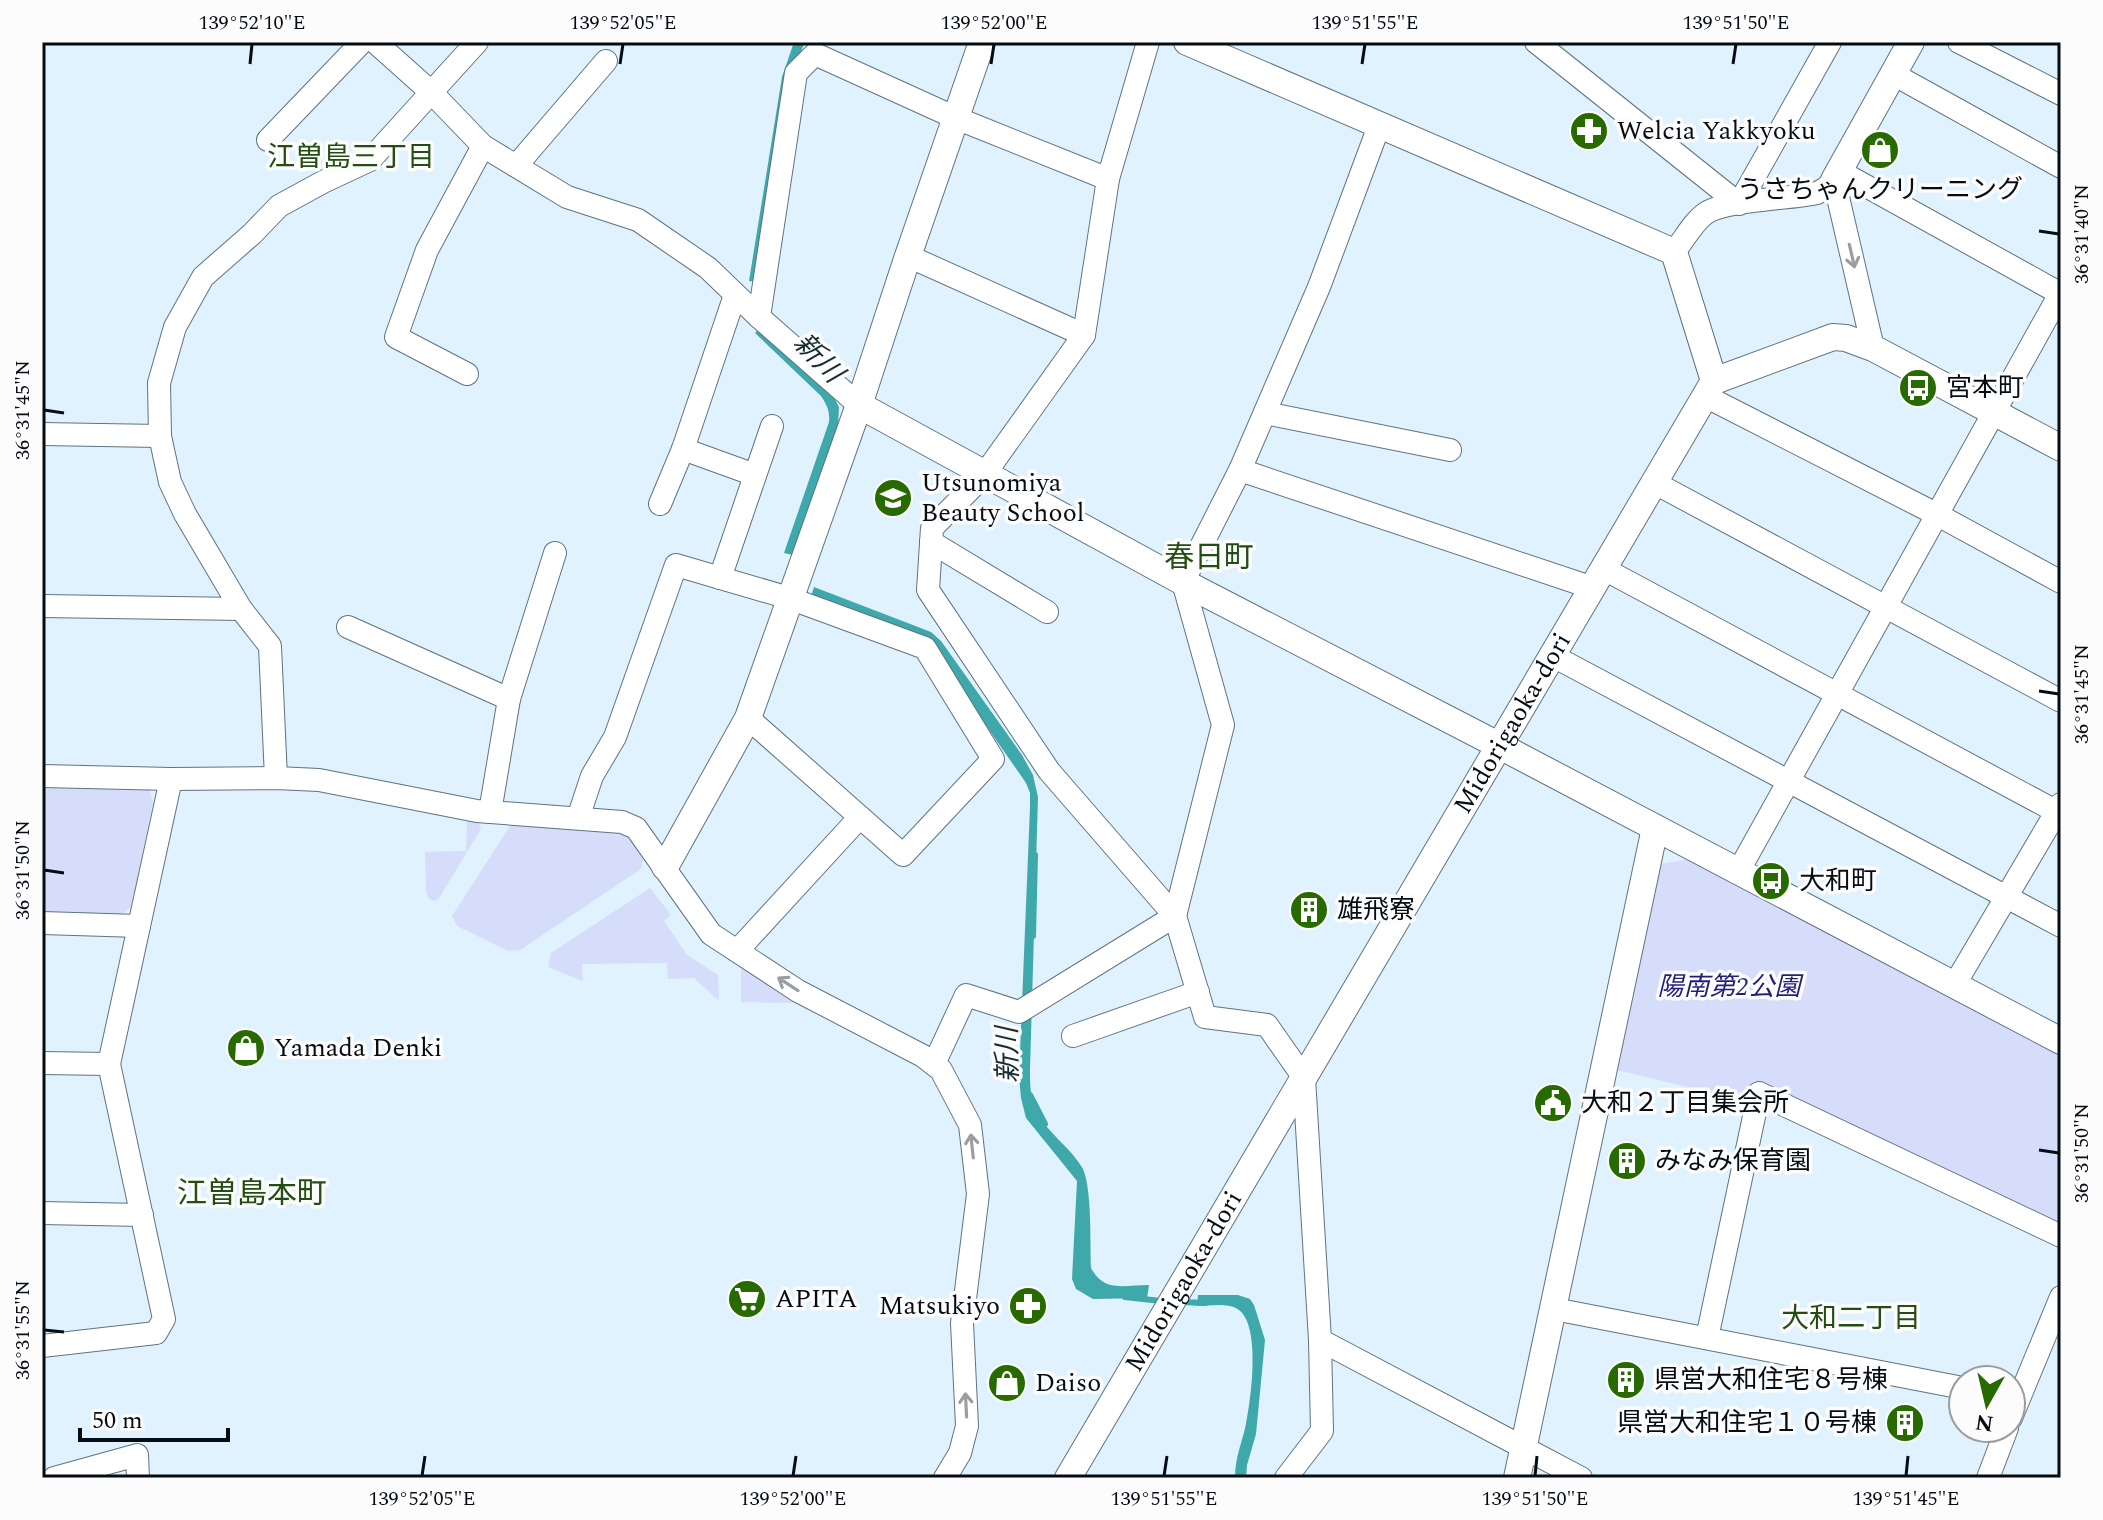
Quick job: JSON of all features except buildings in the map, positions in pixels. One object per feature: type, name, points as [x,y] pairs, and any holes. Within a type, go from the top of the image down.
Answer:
[{"type":"street","points":[[268,140],[362,42]]},
{"type":"street","points":[[375,42],[431,92],[483,146],[567,197],[638,220],[708,268],[859,405],[1183,582],[2061,1041]]},
{"type":"street","points":[[276,778],[270,646],[241,609],[185,514],[170,482],[160,436],[159,383],[175,327],[203,277],[279,206],[370,160],[477,42]]},
{"type":"street","points":[[665,867],[748,718],[859,405],[982,42]]},
{"type":"street","points":[[1148,42],[1108,179],[1084,335],[984,475],[932,528],[928,590],[1049,771],[1175,916],[1205,1017],[1267,1025],[1304,1078],[1320,1340],[1322,1431],[1286,1478]]},
{"type":"street","points":[[1187,42],[1674,252]]},
{"type":"street","points":[[1536,42],[1739,204]]},
{"type":"street","points":[[1739,204],[1830,42]]},
{"type":"street","points":[[1674,252],[1702,216],[1710,211],[1817,193],[1836,175],[1911,42]]},
{"type":"street","points":[[1959,42],[2061,94]]},
{"type":"street","points":[[759,317],[796,73],[815,54],[956,118],[1108,179]]},
{"type":"street","points":[[516,166],[606,61]]},
{"type":"street","points":[[1893,74],[2061,167]]},
{"type":"street","points":[[934,1064],[966,995],[1019,1012],[1175,916],[1223,725],[1183,582],[1265,413],[1319,287],[1379,126]]},
{"type":"street","points":[[467,374],[396,337],[427,250],[483,146]]},
{"type":"street","points":[[1738,872],[2061,293],[1836,175]]},
{"type":"street","points":[[1836,175],[1873,348]]},
{"type":"street","points":[[1674,252],[1710,389],[2061,582]]},
{"type":"street","points":[[908,256],[1084,335]]},
{"type":"street","points":[[660,504],[683,449],[735,295]]},
{"type":"street","points":[[1710,389],[1833,337],[1858,341],[2061,448]]},
{"type":"street","name":"Midorigaoka-dori","points":[[1068,1478],[1710,389]]},
{"type":"street","points":[[1265,413],[1450,450]]},
{"type":"street","points":[[720,578],[772,426]]},
{"type":"street","points":[[42,434],[160,436]]},
{"type":"street","points":[[683,449],[755,475]]},
{"type":"street","points":[[1240,470],[1598,578],[1836,693],[2059,810],[1955,984]]},
{"type":"street","points":[[1655,483],[2061,701]]},
{"type":"street","points":[[931,542],[1047,612]]},
{"type":"street","points":[[490,812],[509,699],[555,553]]},
{"type":"street","points":[[578,818],[592,776],[615,737],[676,565],[789,598],[925,648],[993,759],[903,855],[748,718]]},
{"type":"street","points":[[42,606],[241,609]]},
{"type":"street","points":[[348,627],[509,699]]},
{"type":"street","points":[[1553,656],[2061,926]]},
{"type":"street","points":[[42,776],[319,780],[477,811],[622,822],[636,828],[711,934],[798,991],[934,1064],[941,1070],[970,1125],[978,1194],[962,1323],[967,1426],[960,1453],[945,1478]]},
{"type":"street","points":[[42,1346],[156,1333],[164,1319],[109,1064],[171,779]]},
{"type":"street","points":[[737,951],[860,817]]},
{"type":"street","points":[[1517,1478],[1655,828]]},
{"type":"street","points":[[42,923],[139,926]]},
{"type":"street","points":[[1073,1036],[1198,992]]},
{"type":"street","points":[[42,1063],[109,1064]]},
{"type":"street","points":[[1707,1338],[1759,1093],[2061,1236]]},
{"type":"street","points":[[42,1213],[142,1215]]},
{"type":"street","points":[[2027,1374],[2061,1297]]},
{"type":"street","points":[[1554,1309],[1947,1385]]},
{"type":"street","points":[[1320,1340],[1581,1478]]},
{"type":"street","points":[[1988,1478],[2001,1444]]},
{"type":"street","points":[[54,1478],[137,1455],[138,1478]]},
{"type":"green space","points":[[42,788],[149,789],[153,802],[131,907],[119,916],[42,912]]},
{"type":"green space","points":[[467,819],[478,821],[481,829],[439,898],[434,901],[429,899],[425,852],[466,851]]},
{"type":"green space","points":[[517,822],[610,826],[634,841],[644,856],[641,869],[520,950],[508,951],[457,926],[452,916],[510,826]]},
{"type":"green space","name":"陽南第2公園","points":[[1692,859],[2061,1054],[2061,1226],[1754,1080],[1750,1102],[1613,1069],[1654,865]]},
{"type":"green space","points":[[650,888],[671,915],[664,921],[687,955],[718,975],[719,1001],[694,978],[668,979],[667,963],[582,964],[583,981],[548,967],[551,953]]},
{"type":"green space","points":[[741,966],[795,999],[792,1003],[741,1002]]},
{"type":"shaded area","points":[[794,42],[805,42],[799,56],[756,282],[749,281],[782,77]]},
{"type":"shaded area","points":[[761,327],[832,394],[839,407],[838,427],[793,555],[784,553],[829,415],[821,396],[755,333]]},
{"type":"shaded area","points":[[814,587],[931,632],[941,641],[1033,775],[1038,797],[1030,1088],[1043,1122],[1083,1169],[1089,1203],[1091,1268],[1096,1276],[1109,1284],[1149,1285],[1147,1298],[1093,1299],[1076,1289],[1072,1279],[1077,1181],[1026,1118],[1021,1098],[1019,1077],[1030,807],[1026,783],[928,642],[811,596]]},
{"type":"shaded area","points":[[1198,1295],[1238,1295],[1250,1299],[1265,1340],[1256,1434],[1246,1478],[1235,1478],[1250,1398],[1253,1364],[1250,1331],[1239,1310],[1224,1305],[1197,1306]]},
{"type":"waterway","name":"新川","points":[[1033,936],[1035,855]]},
{"type":"waterway","name":"新川","points":[[1030,1095],[1045,1124]]},
{"type":"waterway","name":"新川","points":[[1125,1297],[1161,1301]]},
{"type":"waterway","name":"新川","points":[[1181,1302],[1205,1303]]},
{"type":"place","name":"Welcia Yakkyoku","points":[[1589,131]]},
{"type":"place","name":"うさちゃんクリーニング","points":[[1880,150]]},
{"type":"place","name":"宮本町","points":[[1918,388]]},
{"type":"place","name":"Utsunomiya Beauty School","points":[[893,498]]},
{"type":"place","name":"大和町","points":[[1771,881]]},
{"type":"place","name":"雄飛寮","points":[[1309,910]]},
{"type":"place","name":"Yamada Denki","points":[[246,1048]]},
{"type":"place","name":"大和２丁目集会所","points":[[1553,1103]]},
{"type":"place","name":"みなみ保育園","points":[[1627,1161]]},
{"type":"place","name":"APITA","points":[[747,1299]]},
{"type":"place","name":"Matsukiyo","points":[[1028,1306]]},
{"type":"place","name":"県営大和住宅８号棟","points":[[1626,1380]]},
{"type":"place","name":"Daiso","points":[[1007,1383]]},
{"type":"place","name":"県営大和住宅１０号棟","points":[[1905,1423]]},
{"type":"district","name":"江曽島三丁目","points":[[351,157]]},
{"type":"district","name":"春日町","points":[[1209,558]]},
{"type":"district","name":"江曽島本町","points":[[252,1194]]},
{"type":"district","name":"大和二丁目","points":[[1851,1318]]}]
